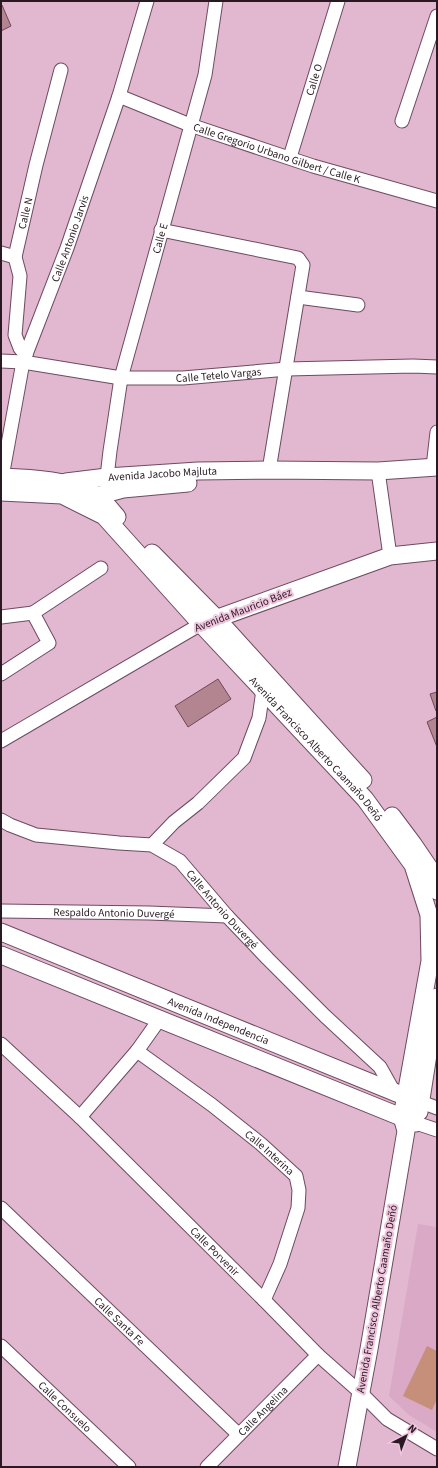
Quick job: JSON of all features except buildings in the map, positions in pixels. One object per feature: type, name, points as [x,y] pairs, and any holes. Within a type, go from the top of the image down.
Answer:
[{"type":"main road","name":"Avenida Jacobo Majluta","points":[[56,483],[107,476],[198,471],[378,471],[435,467]]},
{"type":"main road","name":"Avenida Jacobo Majluta","points":[[97,496],[123,489],[203,481],[269,470]]},
{"type":"main road","name":"Avenida Francisco Alberto Caamaño Deñó","points":[[1,482],[36,479],[79,487],[97,496],[209,621],[263,690],[365,799],[413,864],[429,915],[430,961],[407,1097],[408,1123],[347,1467]]},
{"type":"main road","name":"Avenida Francisco Alberto Caamaño Deñó","points":[[1,482],[26,492],[62,494],[104,516],[209,621],[367,785],[432,872],[437,891]]},
{"type":"main road","name":"Avenida Mauricio Báez","points":[[209,621],[390,556],[437,551]]},
{"type":"main road","name":"Avenida Independencia","points":[[1,932],[407,1097]]},
{"type":"main road","name":"Avenida Independencia","points":[[1,955],[408,1123]]},
{"type":"main road","name":"Avenida Francisco Alberto Caamaño Deñó","points":[[407,1097],[435,1025],[437,997]]},
{"type":"street","name":"Calle Antonio Jarvis","points":[[1,482],[24,358],[67,248],[119,96],[148,1]]},
{"type":"street","name":"Calle E","points":[[107,476],[121,378],[190,125],[205,76],[216,1]]},
{"type":"street","name":"Calle O","points":[[290,157],[338,1]]},
{"type":"street","points":[[402,121],[437,16]]},
{"type":"street","name":"Calle N","points":[[24,358],[15,335],[20,276],[15,257],[36,165],[61,70]]},
{"type":"street","name":"Calle Gregorio Urbano Gilbert / Calle K","points":[[119,96],[190,125],[290,157],[313,166],[437,201]]},
{"type":"street","points":[[161,230],[298,258],[303,265],[269,470]]},
{"type":"street","points":[[1,254],[15,257]]},
{"type":"street","points":[[298,297],[358,306]]},
{"type":"street","name":"Calle Tetelo Vargas","points":[[1,361],[24,358],[121,378],[183,378],[286,369],[413,366],[437,367]]},
{"type":"street","points":[[435,467],[437,432]]},
{"type":"street","points":[[378,471],[390,556]]},
{"type":"street","points":[[1,617],[33,613],[101,568]]},
{"type":"street","points":[[1,674],[49,642],[33,613]]},
{"type":"street","name":"Avenida Mauricio Báez","points":[[1,741],[209,621]]},
{"type":"street","points":[[152,845],[174,822],[198,803],[244,758],[259,718],[263,690]]},
{"type":"street","name":"Calle Antonio Duvergé","points":[[1,820],[36,835],[112,843],[152,845],[180,861],[228,916],[325,1016],[380,1067],[407,1097]]},
{"type":"street","name":"Respaldo Antonio Duvergé","points":[[1,911],[149,913],[228,916]]},
{"type":"street","points":[[80,1117],[137,1052],[160,1020]]},
{"type":"street","name":"Calle Porvenir","points":[[1,1044],[80,1117],[264,1300],[318,1356],[361,1393],[387,1419],[437,1449]]},
{"type":"street","name":"Calle Interina","points":[[137,1052],[212,1105],[261,1144],[296,1176],[299,1190],[298,1208],[280,1264],[264,1300]]},
{"type":"street","name":"Avenida Independencia","points":[[407,1097],[437,1108]]},
{"type":"street","name":"Avenida Independencia","points":[[408,1123],[437,1130]]},
{"type":"street","name":"Calle Santa Fe","points":[[1,1208],[238,1434]]},
{"type":"street","name":"Calle Consuelo","points":[[1,1346],[129,1467]]},
{"type":"street","name":"Calle Angelina","points":[[207,1467],[238,1434],[318,1356]]},
{"type":"shaded area","points":[[418,1224],[437,1227],[437,1432],[409,1415],[389,1396]]},
{"type":"shaded area","points":[[427,1346],[437,1351],[437,1399],[432,1410],[403,1396]]}]
